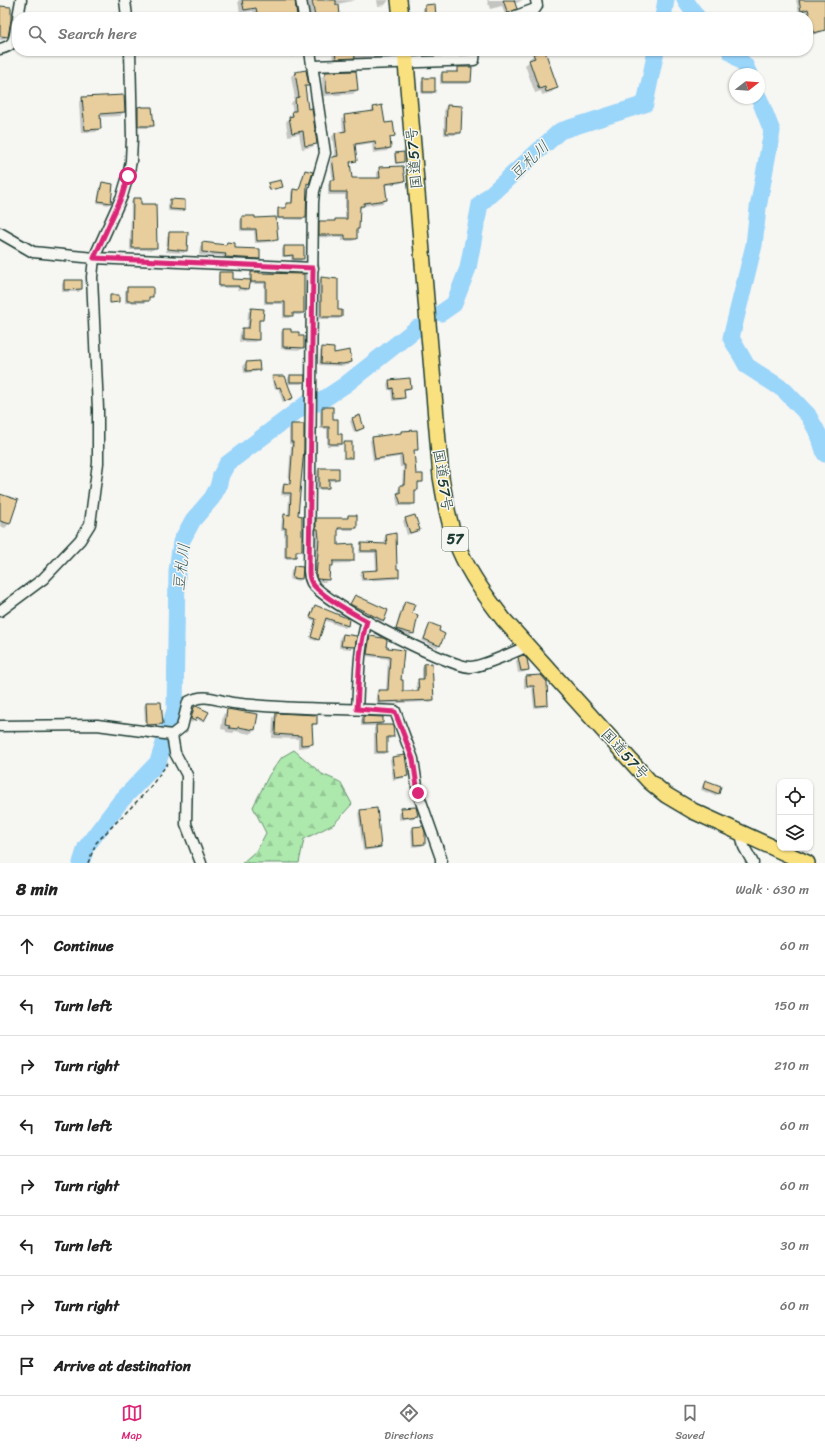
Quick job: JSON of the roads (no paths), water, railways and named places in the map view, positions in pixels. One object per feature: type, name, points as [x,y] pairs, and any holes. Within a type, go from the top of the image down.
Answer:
[{"type":"highway","points":[[399,0],[400,12]]},
{"type":"highway","name":"国道57号","points":[[406,57],[433,400],[441,477],[444,498],[453,532],[467,566],[489,600],[528,646],[649,781],[679,804],[741,834],[807,863]]},
{"type":"street","points":[[19,12],[21,0]]},
{"type":"street","points":[[125,0],[126,12]]},
{"type":"street","points":[[301,0],[303,12]]},
{"type":"street","points":[[527,12],[536,9],[536,0]]},
{"type":"street","points":[[0,48],[8,47],[12,43]]},
{"type":"street","points":[[0,611],[43,579],[80,540],[90,524],[98,463],[98,409],[92,277],[94,258],[122,196],[131,161],[130,56]]},
{"type":"street","points":[[311,56],[325,153],[314,191],[313,203],[309,571],[312,583],[340,606],[367,621],[417,647],[467,666],[472,667],[484,664],[528,646]]},
{"type":"street","points":[[313,66],[406,57],[474,60],[474,56]]},
{"type":"street","points":[[0,233],[33,252],[94,258],[313,268]]},
{"type":"street","points":[[357,709],[360,655],[363,632],[367,621]]},
{"type":"street","points":[[0,726],[97,725],[172,735],[182,727],[188,702],[197,698],[208,697],[219,701],[237,703],[312,709],[357,709],[395,712],[413,759],[418,793],[441,858],[441,863]]},
{"type":"street","points":[[172,735],[175,753],[187,775],[186,824],[201,863]]},
{"type":"street","points":[[741,834],[744,847],[753,863]]},
{"type":"waterway","name":"豆札川","points":[[664,12],[666,0]]},
{"type":"waterway","points":[[685,0],[693,12]]},
{"type":"waterway","name":"豆札川","points":[[441,313],[454,304],[468,268],[480,204],[560,131],[645,104],[655,56]]},
{"type":"waterway","points":[[735,56],[746,68]]},
{"type":"waterway","points":[[761,104],[772,131],[758,208],[754,245],[731,338],[747,366],[784,390],[808,415],[819,435],[825,454]]},
{"type":"waterway","name":"豆札川","points":[[81,863],[86,847],[120,802],[158,762],[175,710],[177,571],[181,542],[193,520],[212,498],[227,464],[306,404],[318,403],[345,385],[417,328]]}]
